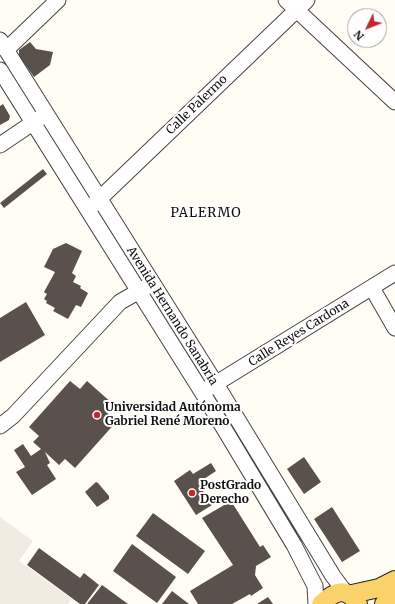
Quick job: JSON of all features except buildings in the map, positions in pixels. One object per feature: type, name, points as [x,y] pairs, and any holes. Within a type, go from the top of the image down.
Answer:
[{"type":"main road","points":[[321,604],[336,594],[352,597],[380,588],[395,580]]},
{"type":"main road","points":[[384,604],[395,598]]},
{"type":"street","points":[[3,45],[58,0]]},
{"type":"street","points":[[297,3],[395,102]]},
{"type":"street","name":"Calle Palermo","points":[[87,209],[99,200],[297,3]]},
{"type":"street","name":"Avenida Hernando Sanabria","points":[[3,45],[99,200],[202,392],[294,546],[315,586],[316,604]]},
{"type":"street","name":"Avenida Hernando Sanabria","points":[[0,70],[87,209],[216,384],[333,576],[352,597]]},
{"type":"street","points":[[11,87],[17,86],[24,78]]},
{"type":"street","points":[[0,144],[46,114]]},
{"type":"street","points":[[52,153],[65,145]]},
{"type":"street","name":"Calle Reyes Cardona","points":[[202,392],[395,273]]},
{"type":"street","points":[[0,426],[13,416],[120,302],[145,287]]},
{"type":"street","points":[[372,288],[395,328]]},
{"type":"street","points":[[294,546],[303,542],[310,536]]},
{"type":"shaded area","points":[[0,517],[33,541],[19,561],[72,599],[68,604],[0,604]]},
{"type":"place","name":"Universidad Autónoma Gabriel René Moreno","points":[[97,415]]},
{"type":"place","name":"PostGrado Derecho","points":[[192,493]]},
{"type":"district","name":"PALERMO","points":[[206,213]]}]
